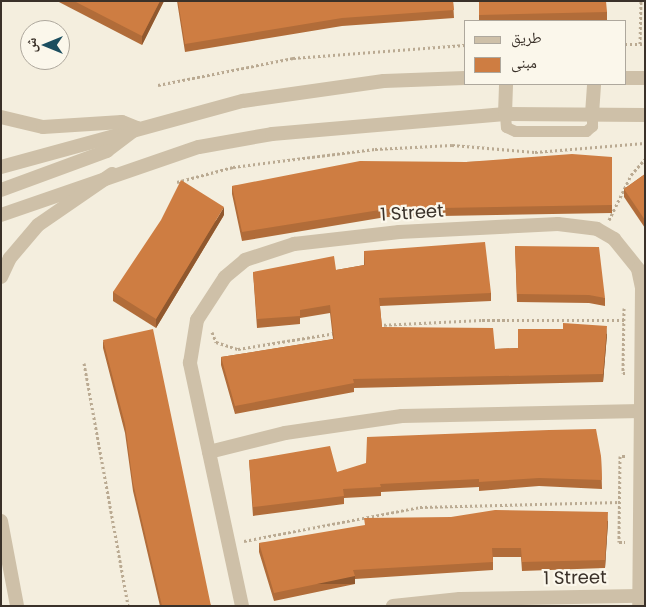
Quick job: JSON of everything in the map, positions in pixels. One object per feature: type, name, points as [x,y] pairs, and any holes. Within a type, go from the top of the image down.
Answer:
[{"type":"street","points":[[1,167],[137,128],[289,93],[384,81],[463,78]]},
{"type":"street","points":[[626,78],[645,78]]},
{"type":"street","points":[[505,114],[506,85]]},
{"type":"street","points":[[592,114],[594,85]]},
{"type":"street","points":[[1,215],[112,174],[200,148],[272,134],[505,114],[645,114]]},
{"type":"street","points":[[1,117],[43,127],[122,122],[137,128]]},
{"type":"street","points":[[1,190],[107,151],[137,128]]},
{"type":"street","points":[[1,277],[10,258],[38,225],[112,174]]},
{"type":"street","name":"1 Street","points":[[242,606],[190,363],[197,320],[224,277],[268,249],[443,229],[558,224],[597,230],[628,252],[638,269],[642,288],[639,601],[460,600],[393,606]]},
{"type":"street","points":[[209,452],[285,433],[402,416],[641,411]]},
{"type":"street","points":[[1,521],[17,606]]},
{"type":"street","points":[[1,572],[15,592]]},
{"type":"path","points":[[640,44],[641,1]]},
{"type":"path","points":[[626,44],[645,44]]},
{"type":"path","points":[[158,85],[302,57],[463,45]]},
{"type":"path","points":[[177,182],[232,167],[375,149],[452,145],[535,152],[645,143]]},
{"type":"path","points":[[597,230],[614,214],[631,175],[645,159]]},
{"type":"path","points":[[197,320],[210,328],[216,342],[238,349],[341,332]]},
{"type":"path","points":[[370,327],[482,320],[624,320]]},
{"type":"path","points":[[84,363],[128,606]]},
{"type":"path","points":[[244,541],[420,508],[620,502]]},
{"type":"building","points":[[74,1],[160,1],[142,36]]},
{"type":"building","points":[[178,1],[453,1],[454,10],[342,18],[185,44]]},
{"type":"building","points":[[479,1],[606,1],[607,12],[479,15]]},
{"type":"building","points":[[572,154],[612,157],[612,205],[386,209],[242,232],[232,186],[360,161],[466,162]]},
{"type":"building","points":[[645,174],[645,220],[624,189]]},
{"type":"building","points":[[181,180],[224,207],[156,319],[113,292],[161,220]]},
{"type":"building","points":[[485,242],[491,293],[379,298],[382,327],[493,328],[495,349],[518,348],[518,329],[563,329],[563,323],[607,326],[603,374],[353,379],[354,383],[235,406],[221,357],[334,339],[330,305],[300,310],[300,316],[257,319],[253,272],[334,256],[336,270],[365,265],[364,251]]},
{"type":"building","points":[[515,246],[599,247],[605,298],[589,295],[517,294]]},
{"type":"building","points":[[153,329],[211,606],[162,606],[133,483],[125,424],[103,340]]},
{"type":"building","points":[[596,429],[601,456],[602,480],[539,478],[479,482],[479,479],[380,484],[381,487],[343,489],[344,496],[253,507],[249,460],[330,446],[337,472],[366,463],[367,437]]},
{"type":"building","points":[[495,510],[608,512],[605,560],[522,562],[521,548],[492,548],[493,562],[353,570],[355,576],[274,593],[259,543],[365,525],[364,518],[451,517]]}]
